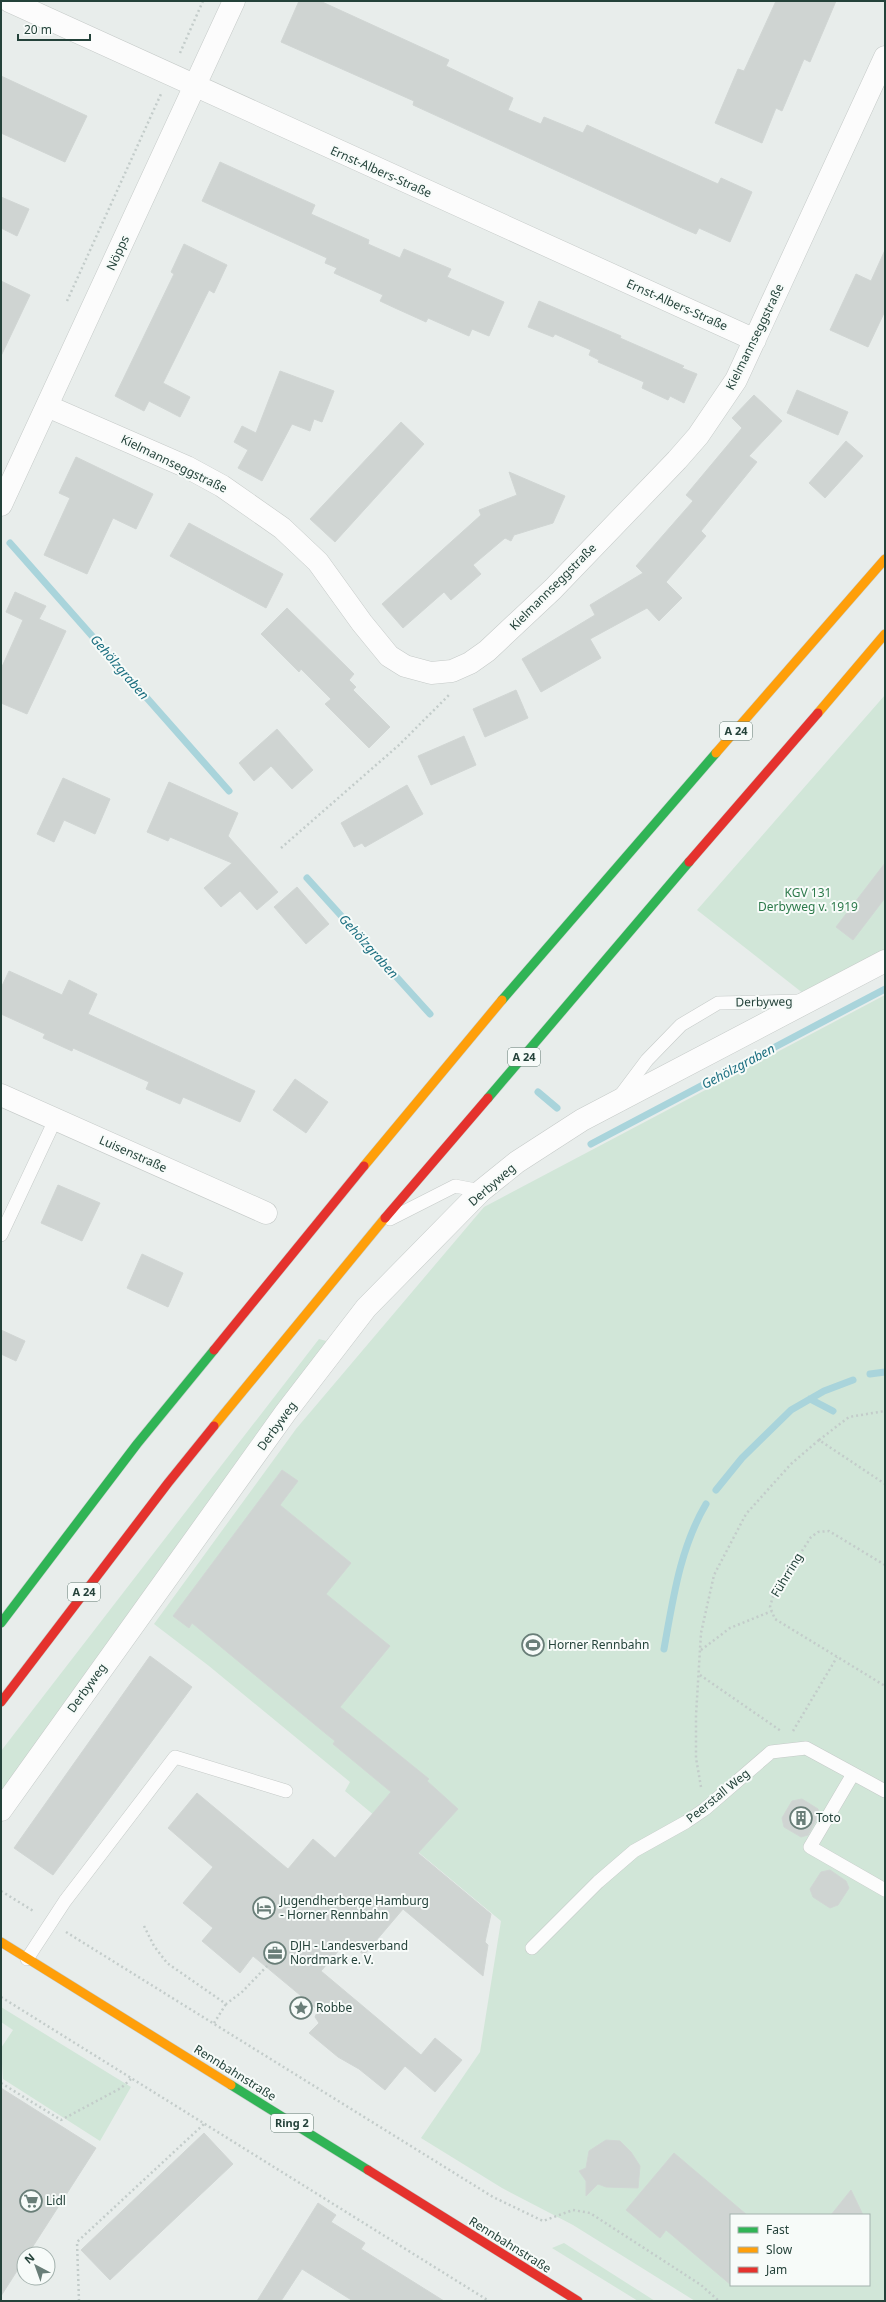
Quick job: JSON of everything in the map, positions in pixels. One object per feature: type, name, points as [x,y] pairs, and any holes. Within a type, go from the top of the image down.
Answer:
[{"type":"main road","name":"A 24","points":[[1,1623],[137,1444],[458,1051],[885,559]]},
{"type":"main road","name":"A 24","points":[[1,1702],[168,1483],[380,1224],[885,634]]},
{"type":"main road","name":"Rennbahnstraße","points":[[1,1942],[578,2301]]},
{"type":"street","name":"Ernst-Albers-Straße","points":[[9,1],[755,340]]},
{"type":"street","name":"Nöpps","points":[[1,505],[234,1]]},
{"type":"street","name":"Kielmannseggstraße","points":[[47,406],[187,467],[222,486],[252,505],[282,528],[318,562],[374,639],[389,656],[405,666],[431,673],[452,671],[470,663],[487,651],[553,589],[677,460],[698,436],[736,380],[885,57]]},
{"type":"street","name":"Derbyweg","points":[[1,1810],[286,1412],[366,1308],[481,1191],[517,1162],[582,1120],[885,961]]},
{"type":"street","name":"Luisenstraße","points":[[1,1095],[266,1213]]},
{"type":"lane","name":"Derbyweg","points":[[615,1103],[647,1060],[681,1025],[718,1003],[811,1001]]},
{"type":"lane","points":[[1,1234],[55,1120]]},
{"type":"lane","points":[[380,1224],[455,1186],[481,1191]]},
{"type":"lane","points":[[806,1748],[885,1791]]},
{"type":"lane","name":"Peerstall Weg","points":[[532,1948],[598,1882],[634,1851],[686,1822],[705,1809],[771,1752],[806,1748]]},
{"type":"lane","points":[[27,1959],[51,1922],[174,1757],[286,1790]]},
{"type":"lane","points":[[853,1774],[810,1847],[885,1890]]},
{"type":"path","points":[[66,304],[204,1]]},
{"type":"path","points":[[281,848],[399,745],[458,686],[470,663]]},
{"type":"path","points":[[705,1809],[696,1758],[696,1715],[701,1633],[714,1575],[746,1514],[791,1464],[849,1417],[885,1411]]},
{"type":"path","points":[[819,1440],[885,1484]]},
{"type":"path","name":"Führring","points":[[885,1565],[829,1531],[818,1532],[810,1537],[772,1596],[770,1607],[775,1619],[885,1686]]},
{"type":"path","points":[[700,1650],[730,1628],[772,1611]]},
{"type":"path","points":[[789,1736],[836,1657]]},
{"type":"path","points":[[699,1674],[806,1748]]},
{"type":"path","points":[[1,1892],[493,2197],[542,2221],[573,2210],[590,2213],[701,2285],[719,2301]]},
{"type":"path","points":[[144,1926],[154,1946],[167,1963],[226,2004]]},
{"type":"path","points":[[214,2023],[226,2004],[242,1992],[269,1964]]},
{"type":"path","points":[[1,1997],[489,2301]]},
{"type":"path","points":[[1,2083],[61,2120],[121,2088],[131,2079]]},
{"type":"path","points":[[79,2301],[77,2242],[204,2124]]},
{"type":"green space","name":"KGV 131 Derbyweg v. 1919","points":[[885,695],[885,950],[804,994],[697,910]]},
{"type":"green space","name":"Horner Rennbahn","points":[[885,995],[885,2301],[695,2301],[573,2225],[502,2188],[421,2138],[480,2052],[501,1921],[345,1791],[350,1782],[209,1666],[154,1624],[296,1429],[484,1207]]},
{"type":"green space","points":[[319,1339],[330,1342],[79,1682],[1,1799],[1,1751]]},
{"type":"green space","points":[[1,2007],[131,2087],[100,2141],[3,2079],[1,2048],[13,2030],[1,2022]]},
{"type":"green space","points":[[564,2243],[655,2301],[638,2301],[552,2248]]},
{"type":"building","points":[[299,1],[320,1],[449,60],[446,66],[513,98],[508,110],[541,124],[544,117],[583,133],[587,125],[718,184],[721,178],[752,192],[730,242],[699,228],[696,234],[682,228],[413,105],[414,101],[281,42]]},
{"type":"building","points":[[776,1],[836,1],[810,62],[804,59],[782,111],[776,108],[762,143],[715,123],[738,69],[744,71]]},
{"type":"building","points":[[1,76],[87,116],[65,162],[1,133]]},
{"type":"building","points":[[220,162],[315,205],[311,214],[369,240],[368,244],[400,258],[404,249],[451,269],[447,277],[504,302],[489,336],[472,329],[469,336],[428,318],[426,322],[380,301],[383,295],[334,273],[337,268],[325,263],[327,258],[202,201]]},
{"type":"building","points":[[1,197],[29,209],[17,236],[1,228]]},
{"type":"building","points":[[184,244],[227,265],[214,293],[209,290],[163,383],[190,397],[180,417],[149,401],[144,411],[115,396],[174,274],[171,272]]},
{"type":"building","points":[[885,250],[885,311],[868,347],[830,330],[856,274],[871,281]]},
{"type":"building","points":[[1,281],[30,295],[1,356]]},
{"type":"building","points":[[539,301],[621,336],[620,338],[684,366],[682,368],[697,374],[684,403],[670,396],[668,400],[642,388],[644,382],[598,362],[599,360],[589,355],[591,350],[555,334],[553,337],[528,327]]},
{"type":"building","points":[[280,371],[334,391],[322,422],[314,419],[310,431],[292,424],[262,481],[238,468],[248,450],[234,442],[242,426],[256,433]]},
{"type":"building","points":[[797,390],[848,412],[838,435],[787,413]]},
{"type":"building","points":[[754,395],[782,421],[749,456],[757,462],[701,531],[706,536],[666,582],[682,598],[659,621],[647,608],[590,639],[601,658],[541,692],[522,659],[595,615],[590,605],[643,573],[636,566],[693,501],[686,495],[742,428],[732,418]]},
{"type":"building","points":[[401,422],[424,444],[335,542],[310,519]]},
{"type":"building","points":[[846,441],[863,456],[825,498],[809,483]]},
{"type":"building","points":[[76,457],[153,494],[136,529],[113,518],[87,574],[44,555],[70,498],[59,493]]},
{"type":"building","points":[[509,472],[565,496],[553,523],[514,535],[511,541],[505,538],[473,565],[481,574],[451,600],[444,592],[403,628],[382,604],[481,515],[479,510],[517,495]]},
{"type":"building","points":[[189,523],[283,574],[266,608],[170,556]]},
{"type":"building","points":[[15,592],[46,606],[39,619],[66,631],[27,714],[1,703],[1,669],[23,620],[6,612]]},
{"type":"building","points":[[287,608],[354,674],[349,680],[356,687],[353,690],[390,727],[369,748],[325,704],[331,699],[301,669],[299,672],[261,634]]},
{"type":"building","points":[[516,690],[528,718],[485,737],[473,709]]},
{"type":"building","points":[[277,729],[313,770],[292,789],[271,766],[254,781],[239,763]]},
{"type":"building","points":[[464,736],[476,765],[431,785],[418,756]]},
{"type":"building","points":[[63,778],[110,799],[95,834],[64,820],[54,842],[37,834]]},
{"type":"building","points":[[169,782],[238,813],[228,836],[278,892],[257,910],[240,891],[221,907],[204,888],[232,863],[170,837],[168,841],[147,832]]},
{"type":"building","points":[[407,785],[423,814],[365,847],[362,843],[354,847],[341,823]]},
{"type":"building","points":[[885,863],[885,898],[853,940],[836,927]]},
{"type":"building","points":[[297,887],[329,924],[306,944],[274,907]]},
{"type":"building","points":[[9,971],[62,995],[69,980],[97,994],[88,1014],[255,1091],[240,1122],[183,1097],[180,1104],[146,1089],[149,1082],[73,1048],[72,1051],[43,1038],[45,1034],[1,1014],[1,988]]},
{"type":"building","points":[[295,1079],[328,1102],[306,1133],[273,1110]]},
{"type":"building","points":[[58,1185],[100,1203],[82,1241],[41,1223]]},
{"type":"building","points":[[142,1254],[183,1273],[168,1307],[127,1288]]},
{"type":"building","points":[[1,1330],[25,1341],[16,1361],[1,1354]]},
{"type":"building","points":[[282,1470],[298,1481],[280,1505],[351,1563],[326,1594],[390,1646],[340,1707],[429,1779],[427,1781],[458,1809],[418,1853],[491,1914],[485,1942],[488,1945],[483,1976],[403,1909],[364,1955],[347,1941],[321,1971],[421,2055],[435,2038],[462,2060],[435,2092],[405,2066],[385,2090],[359,2069],[338,2057],[309,2033],[319,2023],[315,2017],[318,2010],[253,1956],[240,1973],[202,1941],[213,1928],[183,1903],[213,1867],[168,1828],[197,1793],[288,1869],[313,1839],[335,1858],[391,1792],[333,1744],[335,1741],[192,1623],[189,1628],[173,1616]]},
{"type":"building","points":[[150,1656],[192,1687],[53,1875],[14,1848]]},
{"type":"building","name":"Toto","points":[[802,1799],[818,1809],[819,1815],[808,1835],[801,1837],[784,1827],[782,1818],[792,1801]]},
{"type":"building","points":[[830,1870],[846,1881],[849,1888],[838,1905],[830,1908],[813,1897],[810,1889],[821,1872]]},
{"type":"building","name":"Lidl","points":[[1,2088],[96,2148],[33,2246],[16,2246],[16,2273],[1,2296]]},
{"type":"building","points":[[204,2133],[233,2164],[110,2280],[81,2250]]},
{"type":"building","points":[[606,2140],[620,2141],[631,2152],[640,2166],[638,2188],[606,2187],[598,2184],[586,2196],[586,2181],[579,2171],[586,2168],[589,2151]]},
{"type":"building","points":[[674,2153],[746,2214],[730,2214],[730,2284],[666,2230],[660,2238],[626,2210]]},
{"type":"building","points":[[851,2190],[863,2214],[832,2214]]},
{"type":"building","points":[[318,2203],[336,2215],[331,2222],[365,2243],[361,2249],[444,2301],[353,2301],[302,2269],[281,2301],[257,2301]]},
{"type":"waterway","name":"Gehölzgraben","points":[[10,543],[229,791]]},
{"type":"waterway","name":"Gehölzgraben","points":[[307,878],[430,1014]]},
{"type":"waterway","name":"Gehölzgraben","points":[[591,1144],[885,989]]},
{"type":"waterway","name":"Gehölzgraben","points":[[538,1092],[557,1108]]},
{"type":"waterway","points":[[870,1374],[885,1372]]},
{"type":"waterway","points":[[716,1490],[742,1458],[791,1410],[824,1391],[853,1380]]},
{"type":"waterway","points":[[810,1399],[833,1411]]},
{"type":"waterway","points":[[664,1649],[674,1593],[684,1556],[697,1521],[706,1504]]},
{"type":"traffic: fast","points":[[502,1000],[716,753]]},
{"type":"traffic: fast","points":[[488,1098],[689,862]]},
{"type":"traffic: fast","points":[[1,1623],[137,1444],[214,1350]]},
{"type":"traffic: fast","points":[[231,2085],[368,2170]]},
{"type":"traffic: slow","points":[[716,753],[885,559]]},
{"type":"traffic: slow","points":[[818,713],[885,634]]},
{"type":"traffic: slow","points":[[364,1166],[502,1000]]},
{"type":"traffic: slow","points":[[214,1426],[385,1218]]},
{"type":"traffic: slow","points":[[1,1942],[231,2085]]},
{"type":"traffic: jam","points":[[689,862],[818,713]]},
{"type":"traffic: jam","points":[[385,1218],[488,1098]]},
{"type":"traffic: jam","points":[[214,1350],[364,1166]]},
{"type":"traffic: jam","points":[[1,1702],[168,1483],[214,1426]]},
{"type":"traffic: jam","points":[[368,2170],[578,2301]]},
{"type":"place","name":"Horner Rennbahn","points":[[533,1645]]},
{"type":"place","name":"Toto","points":[[801,1818]]},
{"type":"place","name":"Jugendherberge Hamburg - Horner Rennbahn","points":[[264,1908]]},
{"type":"place","name":"DJH - Landesverband Nordmark e. V.","points":[[275,1953]]},
{"type":"place","name":"Robbe","points":[[301,2008]]},
{"type":"place","name":"Lidl","points":[[31,2201]]}]
